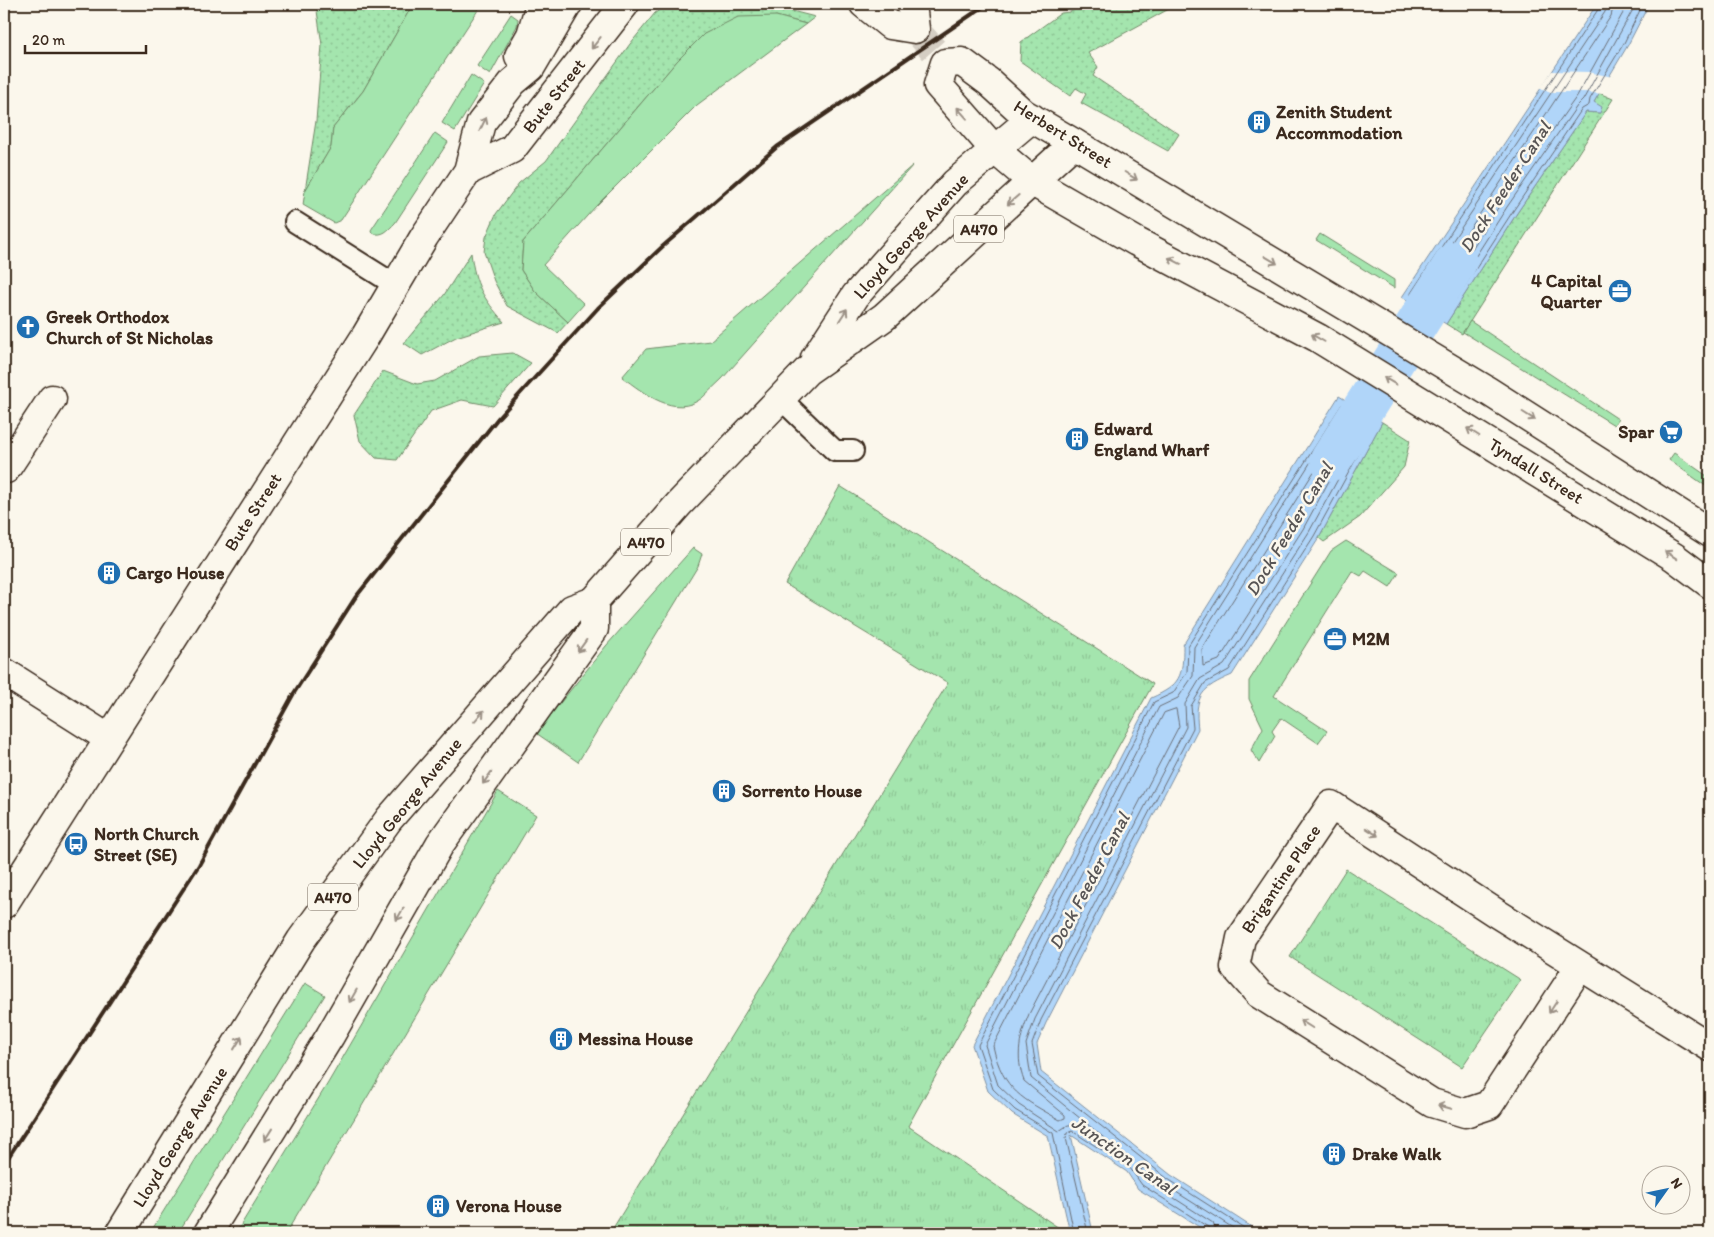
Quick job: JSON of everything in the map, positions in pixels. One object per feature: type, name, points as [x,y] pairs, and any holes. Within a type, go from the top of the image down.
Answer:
[{"type":"street","name":"Bute Street","points":[[513,82],[518,57],[531,35],[540,4]]},
{"type":"street","name":"Bute Street","points":[[4,904],[397,286],[424,237],[468,171],[481,123],[513,82],[531,67],[568,4]]},
{"type":"street","name":"Bute Street","points":[[468,171],[512,149],[625,4]]},
{"type":"street","points":[[864,4],[890,25],[915,28],[912,4]]},
{"type":"street","name":"Herbert Street","points":[[1360,363],[1274,314],[1137,242],[1033,182],[994,150],[938,85],[946,63],[962,62],[989,82],[1023,113],[1442,364],[1618,473],[1710,533]]},
{"type":"street","name":"Lloyd George Avenue","points":[[807,371],[856,295],[955,183],[1032,118]]},
{"type":"street","name":"Lloyd George Avenue","points":[[120,1233],[301,940],[389,819],[572,609],[594,601],[679,504],[807,371],[884,317],[1074,143]]},
{"type":"street","name":"Tyndall Street","points":[[1360,363],[1674,557],[1710,584]]},
{"type":"street","points":[[4,468],[6,469],[52,398]]},
{"type":"street","points":[[208,1233],[330,1036],[440,844],[594,629],[594,601]]},
{"type":"street","points":[[4,672],[108,738]]},
{"type":"street","name":"Brigantine Place","points":[[1580,966],[1488,1105],[1465,1113],[1432,1103],[1259,994],[1235,967],[1241,938],[1331,805],[1496,913],[1710,1047]]},
{"type":"lane","points":[[294,222],[397,286]]},
{"type":"lane","points":[[780,398],[835,451],[853,451]]},
{"type":"green space","points":[[316,4],[413,4],[363,91],[333,128],[331,147],[305,191],[316,121],[322,45]]},
{"type":"green space","points":[[413,4],[482,4],[341,220],[334,223],[303,205],[305,191],[331,147],[333,128],[363,91]]},
{"type":"green space","points":[[669,4],[765,4],[815,17],[806,24],[776,16],[704,34],[677,61],[523,242],[521,270],[535,291],[568,322],[558,333],[507,306],[494,281],[484,252],[486,237],[496,214],[519,183],[546,161],[630,44],[655,13]]},
{"type":"green space","points":[[1085,4],[1178,4],[1088,53],[1098,67],[1093,76],[1179,134],[1168,151],[1081,103],[1086,94],[1076,88],[1070,96],[1020,61],[1021,42],[1061,13],[1070,12]]},
{"type":"green space","points":[[511,14],[518,19],[517,26],[490,75],[477,66]]},
{"type":"green space","points":[[776,16],[806,24],[697,105],[596,206],[543,265],[584,304],[568,322],[535,291],[521,270],[523,242],[677,61],[704,34],[738,17]]},
{"type":"green space","points":[[471,75],[484,84],[455,131],[442,123]]},
{"type":"green space","points":[[1599,93],[1613,99],[1462,334],[1446,324],[1517,213],[1586,112],[1600,113],[1594,102]]},
{"type":"green space","points":[[435,133],[448,142],[395,223],[382,233],[372,233],[371,230]]},
{"type":"green space","points":[[913,165],[722,379],[702,398],[692,404],[671,405],[650,396],[622,377],[646,349],[710,341]]},
{"type":"green space","points":[[1320,234],[1394,280],[1394,288],[1316,240]]},
{"type":"green space","points":[[471,253],[475,274],[481,290],[504,322],[456,337],[422,355],[404,343],[444,295]]},
{"type":"green space","points":[[1470,321],[1618,419],[1614,425],[1463,332]]},
{"type":"green space","points":[[513,353],[531,363],[493,406],[462,400],[431,411],[397,460],[376,458],[360,441],[354,415],[383,371],[417,384],[435,381],[479,356]]},
{"type":"green space","points":[[1382,422],[1410,440],[1404,467],[1360,517],[1324,542],[1319,538]]},
{"type":"green space","points":[[1674,453],[1710,478],[1710,489],[1669,460]]},
{"type":"green space","points":[[840,486],[1153,684],[908,1126],[1059,1228],[1056,1233],[610,1233],[948,683],[785,584]]},
{"type":"green space","points":[[1346,541],[1399,573],[1390,587],[1365,571],[1361,576],[1352,571],[1274,696],[1327,731],[1318,743],[1281,718],[1272,731],[1275,736],[1259,763],[1251,750],[1263,728],[1249,699],[1249,681],[1331,551]]},
{"type":"green space","points":[[693,548],[702,554],[698,566],[578,762],[536,733],[606,646]]},
{"type":"green space","points":[[498,791],[536,815],[286,1233],[236,1233],[328,1083]]},
{"type":"green space","points":[[1346,869],[1521,980],[1462,1067],[1290,957]]},
{"type":"green space","points":[[305,983],[325,995],[178,1233],[150,1233]]},
{"type":"water","points":[[1597,4],[1649,4],[1628,45],[1594,102],[1602,107],[1600,113],[1586,112],[1517,213],[1446,324],[1402,297]]},
{"type":"water","name":"Junction Canal","points":[[1339,396],[1382,422],[1319,538],[1232,675],[1213,684],[1202,694],[1197,708],[1198,729],[1046,1023],[1037,1044],[1041,1072],[1171,1175],[1261,1233],[1209,1233],[1138,1189],[1127,1172],[1071,1135],[1093,1232],[1070,1233],[1048,1136],[1012,1114],[988,1091],[972,1045],[1151,698],[1169,689],[1178,678],[1181,672],[1183,645]]},
{"type":"pier","points":[[1552,71],[1588,72],[1613,77],[1602,94],[1551,92],[1540,88]]},
{"type":"waterway","name":"Dock Feeder Canal","points":[[1331,460],[1456,262]]},
{"type":"tunnel","points":[[915,29],[945,63]]},
{"type":"railway","points":[[4,1164],[199,865],[294,693],[355,598],[498,418],[598,308],[662,247],[777,147],[987,4]]},
{"type":"place","name":"Zenith Student Accommodation","points":[[1259,122]]},
{"type":"place","name":"4 Capital Quarter","points":[[1620,291]]},
{"type":"place","name":"Greek Orthodox Church of St Nicholas","points":[[28,327]]},
{"type":"place","name":"Spar","points":[[1671,432]]},
{"type":"place","name":"Edward England Wharf","points":[[1077,439]]},
{"type":"place","name":"Cargo House","points":[[109,573]]},
{"type":"place","name":"M2M","points":[[1335,639]]},
{"type":"place","name":"Sorrento House","points":[[724,791]]},
{"type":"place","name":"North Church Street (SE)","points":[[76,844]]},
{"type":"place","name":"Messina House","points":[[561,1039]]},
{"type":"place","name":"Drake Walk","points":[[1334,1154]]},
{"type":"place","name":"Verona House","points":[[438,1206]]}]
